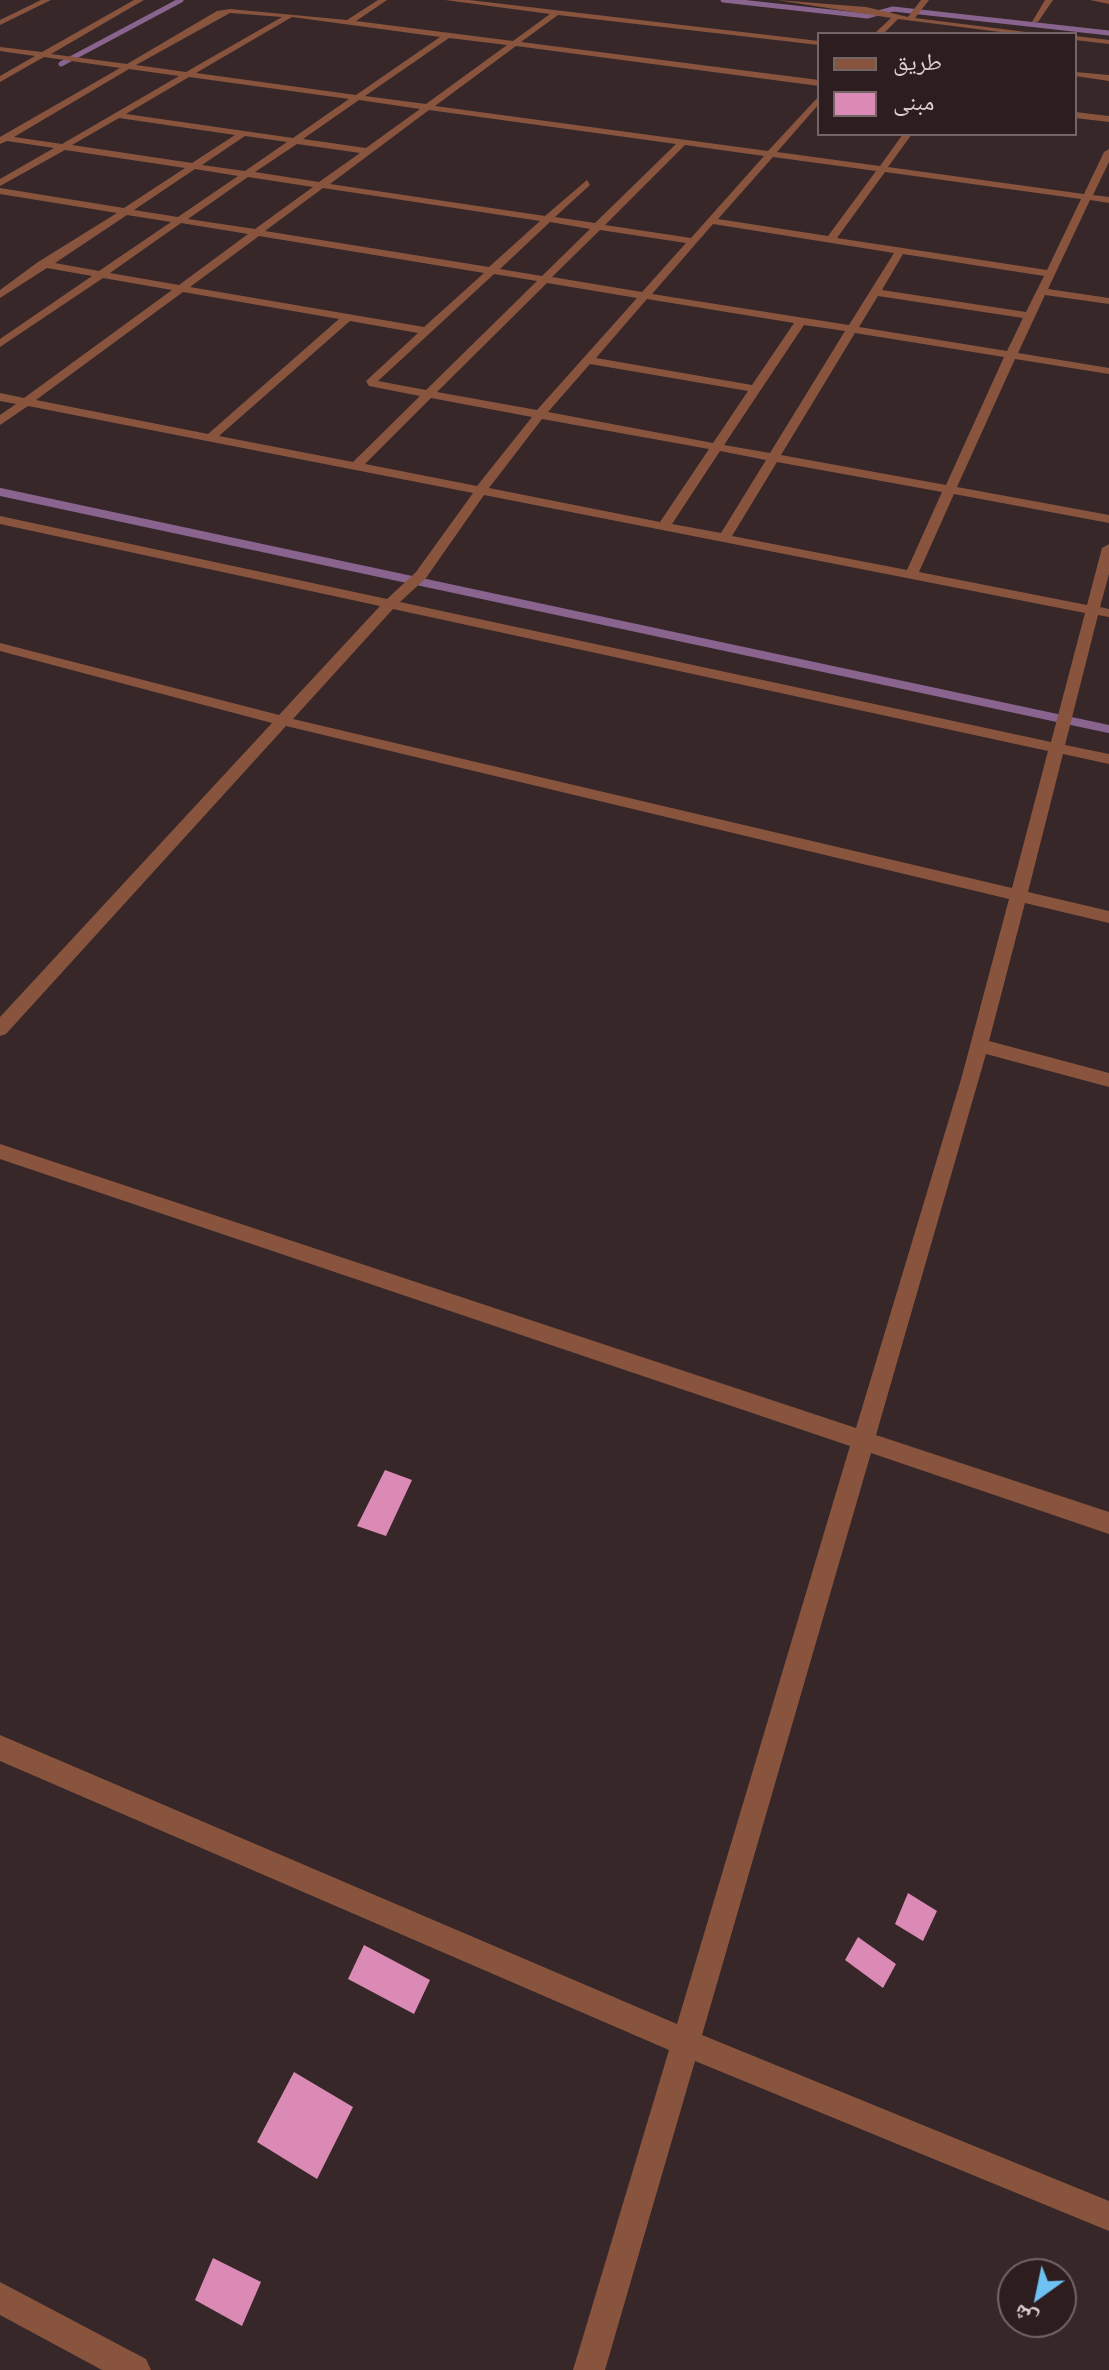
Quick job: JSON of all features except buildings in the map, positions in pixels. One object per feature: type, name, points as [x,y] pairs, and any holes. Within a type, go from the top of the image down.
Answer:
[{"type":"street","points":[[0,23],[47,0]]},
{"type":"street","points":[[0,79],[140,0]]},
{"type":"street","points":[[348,23],[383,0]]},
{"type":"street","points":[[449,0],[817,43]]},
{"type":"street","points":[[781,0],[866,9],[910,20],[995,32]]},
{"type":"street","points":[[910,20],[925,0]]},
{"type":"street","points":[[1035,20],[1049,0]]},
{"type":"street","points":[[1094,0],[1109,2]]},
{"type":"street","points":[[3,140],[220,13],[240,10],[817,83]]},
{"type":"street","points":[[0,421],[556,13]]},
{"type":"street","points":[[0,183],[291,15]]},
{"type":"street","points":[[880,32],[896,17]]},
{"type":"street","points":[[0,344],[448,35]]},
{"type":"street","points":[[1077,38],[1109,42]]},
{"type":"street","points":[[0,49],[1109,200]]},
{"type":"street","points":[[1077,74],[1109,78]]},
{"type":"street","points":[[0,1029],[389,605],[421,575],[539,415],[817,101]]},
{"type":"street","points":[[118,115],[367,151]]},
{"type":"street","points":[[1077,115],[1109,119]]},
{"type":"street","points":[[0,295],[42,264],[243,133]]},
{"type":"street","points":[[830,240],[907,136]]},
{"type":"street","points":[[3,140],[62,146],[693,241]]},
{"type":"street","points":[[356,466],[684,141]]},
{"type":"street","points":[[912,573],[1011,355],[1109,152]]},
{"type":"street","points":[[587,183],[372,381],[377,386],[1109,519]]},
{"type":"street","points":[[0,191],[1109,371]]},
{"type":"street","points":[[710,221],[1051,274]]},
{"type":"street","points":[[725,537],[900,251]]},
{"type":"street","points":[[42,264],[426,331]]},
{"type":"street","points":[[1043,291],[1109,301]]},
{"type":"street","points":[[875,292],[1030,316]]},
{"type":"street","points":[[210,438],[347,318]]},
{"type":"street","points":[[665,524],[800,322]]},
{"type":"street","points":[[588,360],[755,389]]},
{"type":"street","points":[[0,397],[1101,611]]},
{"type":"street","points":[[0,520],[1109,759]]},
{"type":"street","points":[[589,2370],[979,1045],[1057,748],[1101,611],[1109,548]]},
{"type":"street","points":[[0,647],[283,721],[1109,917]]},
{"type":"street","points":[[979,1045],[1109,1080]]},
{"type":"street","points":[[0,1151],[1109,1523]]},
{"type":"street","points":[[0,1748],[685,2042],[1109,2216]]},
{"type":"street","points":[[0,2298],[135,2370]]},
{"type":"waterway","points":[[61,64],[181,0]]},
{"type":"waterway","points":[[723,0],[867,16],[893,9],[1109,33]]},
{"type":"waterway","points":[[0,492],[1109,729]]}]
